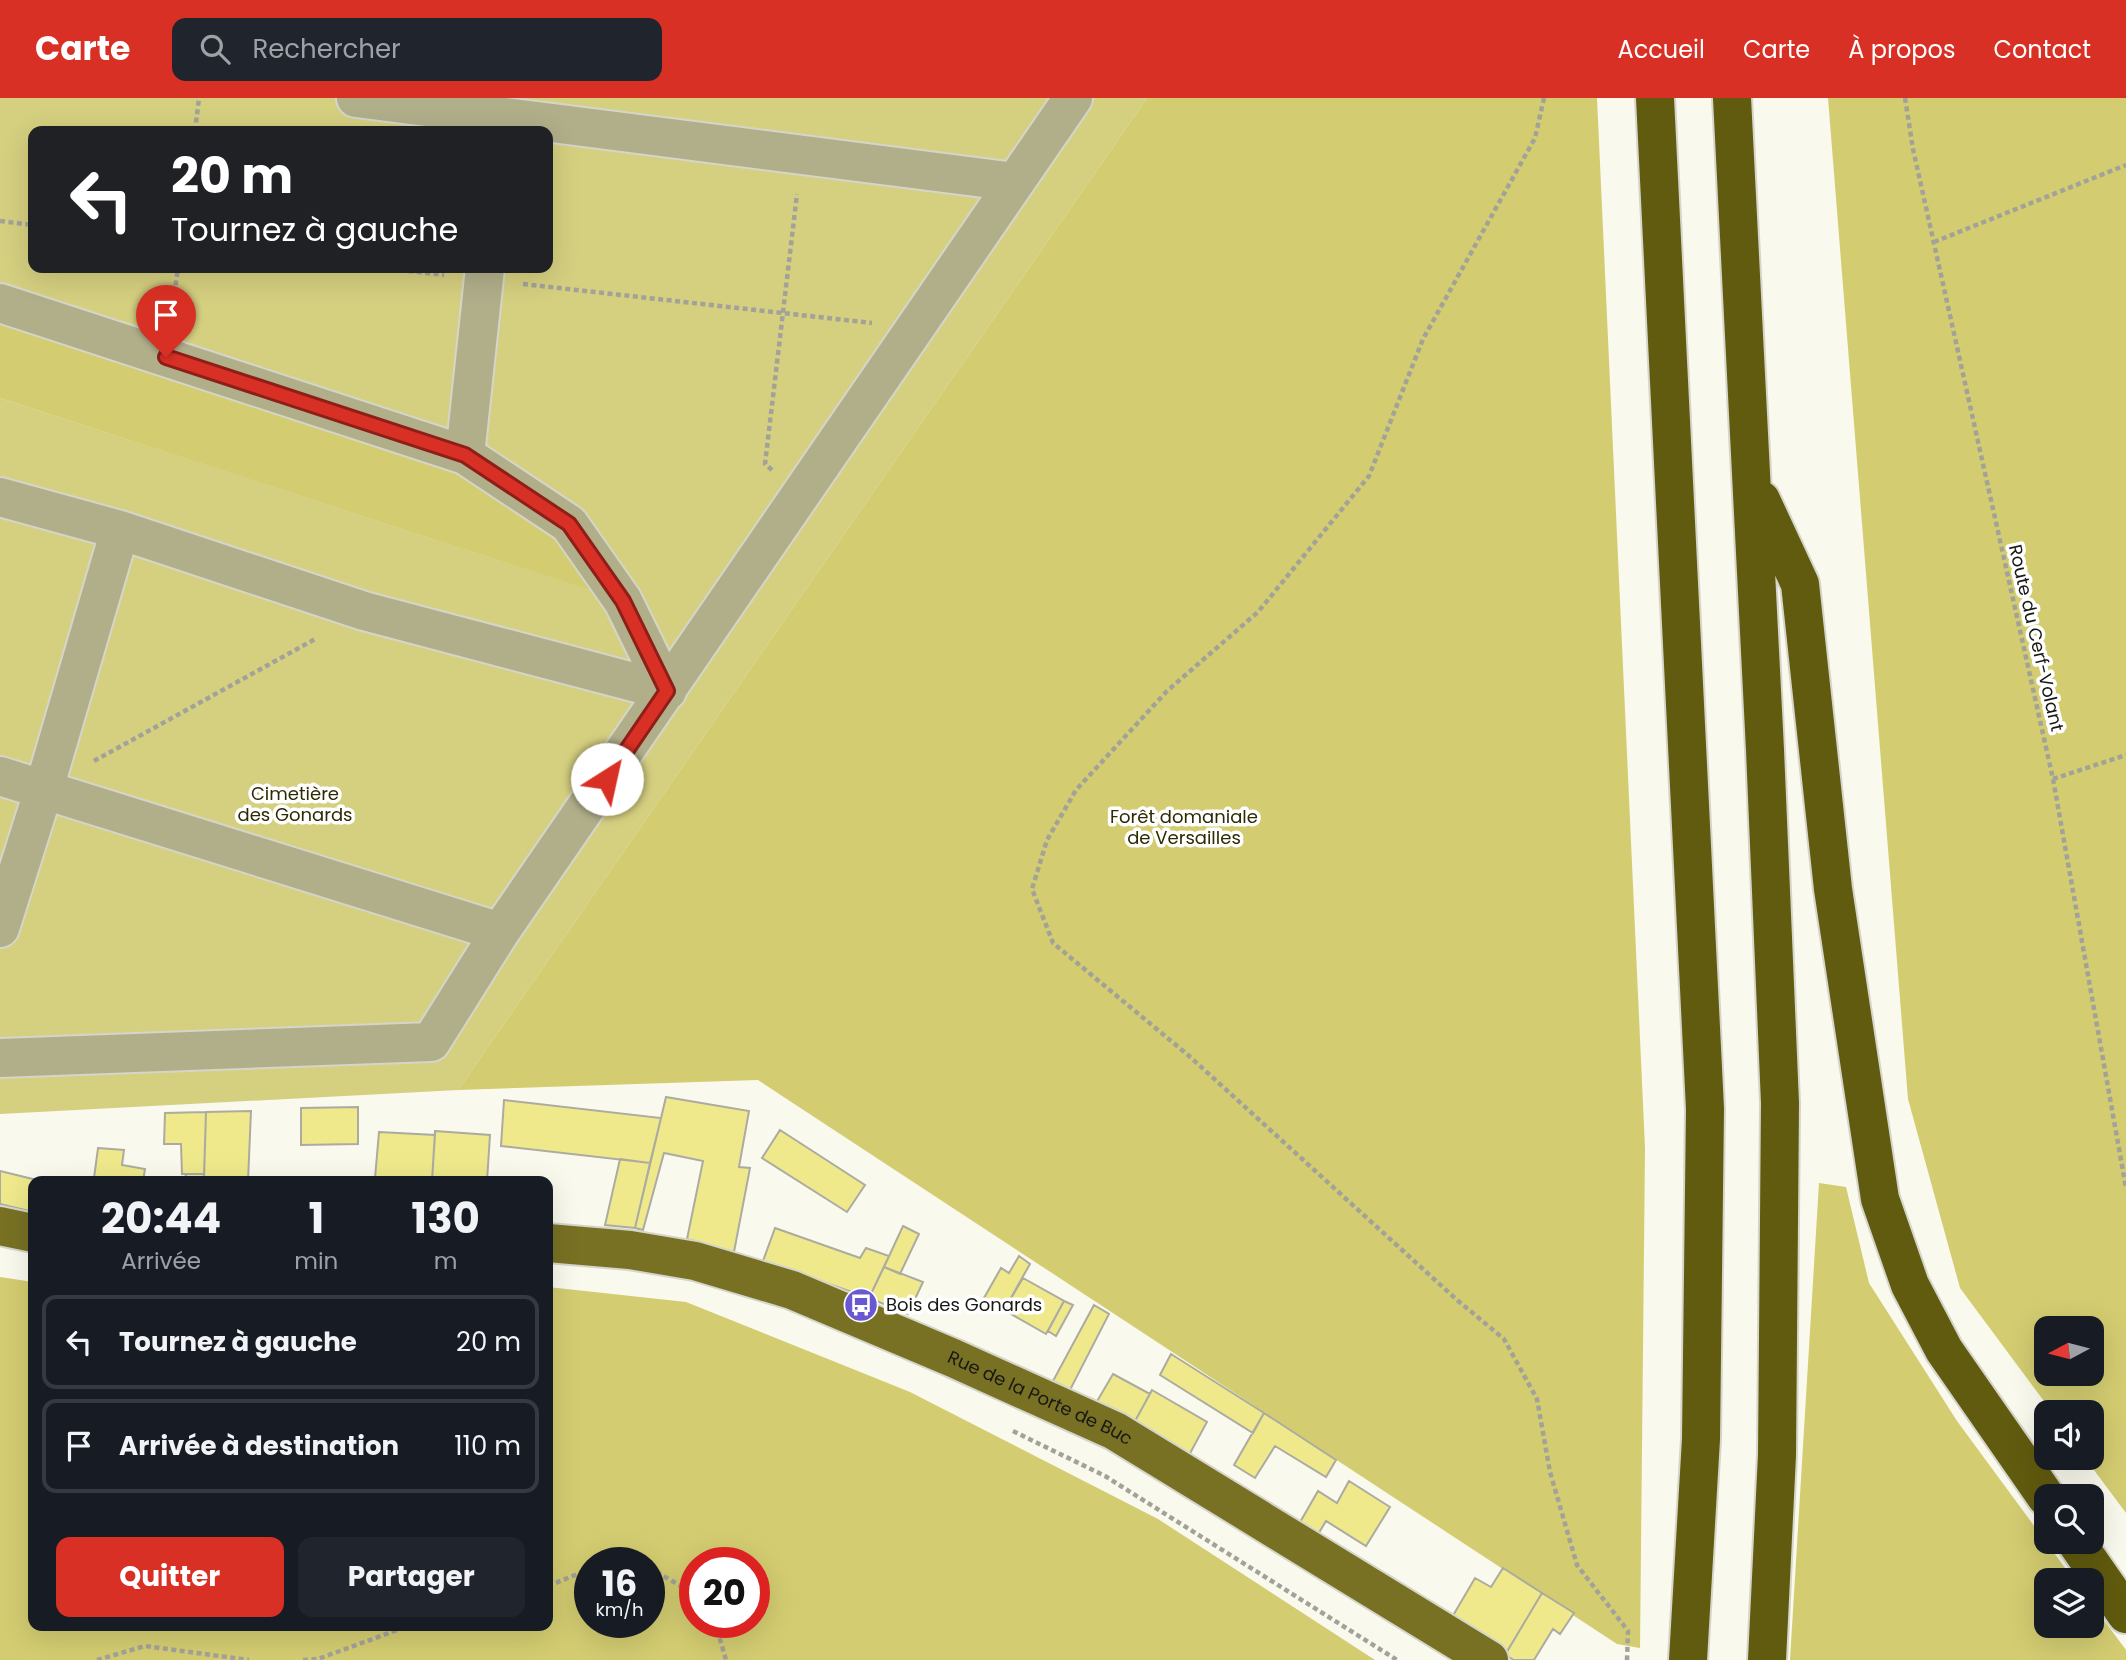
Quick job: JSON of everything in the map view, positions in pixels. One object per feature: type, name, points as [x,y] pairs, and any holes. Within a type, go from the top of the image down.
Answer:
[{"type":"highway","points":[[1655,98],[1705,1109],[1700,1438],[1688,1660]]},
{"type":"highway","points":[[1732,98],[1780,1103],[1777,1455],[1767,1660]]},
{"type":"highway","points":[[1752,482],[1800,584],[1833,889],[1880,1199],[1910,1285],[1944,1350],[2037,1484]]},
{"type":"highway","points":[[2084,1554],[2126,1614]]},
{"type":"main road","points":[[0,1226],[28,1232]]},
{"type":"main road","name":"Rue de la Porte de Buc","points":[[553,1243],[630,1250],[695,1261],[792,1290],[953,1358],[1115,1431],[1489,1660]]},
{"type":"lane","points":[[356,98],[1015,182]]},
{"type":"lane","points":[[0,1058],[430,1042],[500,932],[1073,98]]},
{"type":"lane","points":[[465,455],[484,274]]},
{"type":"lane","points":[[0,303],[465,455],[569,524],[623,601],[667,691]]},
{"type":"lane","points":[[0,497],[120,530],[364,611],[667,691]]},
{"type":"lane","points":[[0,928],[120,530]]},
{"type":"lane","points":[[0,776],[500,932]]},
{"type":"path","points":[[196,126],[199,98]]},
{"type":"path","points":[[1544,98],[1535,138],[1423,339],[1368,476],[1258,612],[1167,691],[1076,790],[1046,840],[1032,889],[1053,943],[1188,1055],[1457,1300],[1504,1339],[1537,1399],[1550,1472],[1577,1564],[1628,1631],[1627,1660]]},
{"type":"path","name":"Route du Cerf-Volant","points":[[1905,98],[1913,149],[2053,779],[2126,1188]]},
{"type":"path","points":[[802,155],[765,464],[803,493]]},
{"type":"path","points":[[1934,243],[2126,165]]},
{"type":"path","points":[[0,221],[28,224]]},
{"type":"path","points":[[166,357],[177,273]]},
{"type":"path","points":[[484,274],[916,327]]},
{"type":"path","points":[[44,789],[317,638]]},
{"type":"path","points":[[2053,779],[2126,755]]},
{"type":"path","points":[[1007,1428],[1105,1476],[1396,1660]]},
{"type":"path","points":[[553,1584],[574,1575]]},
{"type":"path","points":[[303,1660],[318,1659],[394,1631]]},
{"type":"path","points":[[720,1638],[726,1660]]},
{"type":"path","points":[[97,1660],[145,1646],[249,1660]]},
{"type":"green space","name":"Cimetière des Gonards","points":[[0,98],[1147,98],[458,1090],[0,1114],[0,398],[621,600],[0,302]]},
{"type":"green space","name":"Forêt domaniale de Versailles","points":[[1147,98],[1597,98],[1645,1148],[1640,1648],[1617,1644],[758,1080],[458,1090]]},
{"type":"green space","points":[[1828,98],[2126,98],[2126,1513],[2094,1470],[2104,1470],[2104,1400],[2043,1400],[1960,1288],[1908,1099]]},
{"type":"green space","points":[[0,302],[465,455],[569,524],[623,601],[0,398]]},
{"type":"green space","points":[[1819,1183],[1846,1187],[1869,1283],[1957,1421],[2034,1526],[2034,1554],[2055,1554],[2065,1568],[2034,1568],[2034,1638],[2104,1638],[2104,1620],[2126,1650],[2126,1660],[1790,1660]]},
{"type":"green space","points":[[0,1277],[28,1281],[28,1631],[553,1631],[553,1288],[686,1302],[910,1392],[1158,1519],[1375,1660],[0,1660]]},
{"type":"building","points":[[666,1097],[749,1111],[739,1167],[750,1168],[734,1252],[687,1239],[703,1161],[664,1153],[643,1230],[635,1228]]},
{"type":"building","points":[[504,1100],[661,1118],[650,1163],[501,1146]]},
{"type":"building","points":[[358,1107],[358,1144],[301,1145],[301,1108]]},
{"type":"building","points":[[251,1111],[248,1176],[204,1176],[206,1112]]},
{"type":"building","points":[[206,1112],[204,1174],[182,1174],[181,1144],[164,1144],[165,1113]]},
{"type":"building","points":[[780,1130],[865,1185],[847,1212],[762,1158]]},
{"type":"building","points":[[435,1131],[490,1135],[487,1176],[432,1176]]},
{"type":"building","points":[[379,1132],[435,1135],[432,1176],[375,1176]]},
{"type":"building","points":[[98,1148],[124,1150],[122,1165],[145,1169],[144,1176],[94,1176]]},
{"type":"building","points":[[620,1159],[650,1163],[635,1228],[605,1225]]},
{"type":"building","points":[[0,1171],[28,1178],[28,1211],[0,1204]]},
{"type":"building","points":[[186,1174],[204,1174],[204,1176]]},
{"type":"building","points":[[903,1226],[919,1234],[900,1274],[884,1267]]},
{"type":"building","points":[[775,1228],[860,1258],[866,1248],[889,1256],[869,1298],[763,1261]]},
{"type":"building","points":[[1019,1256],[1030,1264],[1004,1310],[984,1298],[1001,1268],[1009,1273]]},
{"type":"building","points":[[884,1267],[923,1282],[908,1314],[869,1298]]},
{"type":"building","points":[[1023,1278],[1064,1301],[1046,1334],[1004,1310]]},
{"type":"building","points":[[1064,1301],[1073,1305],[1056,1336],[1048,1331]]},
{"type":"building","points":[[1094,1305],[1109,1314],[1070,1390],[1053,1381]]},
{"type":"building","points":[[1171,1354],[1264,1413],[1253,1433],[1160,1375]]},
{"type":"building","points":[[1113,1374],[1150,1394],[1134,1423],[1096,1403]]},
{"type":"building","points":[[1152,1390],[1207,1422],[1188,1457],[1134,1423]]},
{"type":"building","points":[[1264,1413],[1336,1460],[1326,1477],[1275,1446],[1255,1478],[1234,1465]]},
{"type":"building","points":[[1349,1481],[1390,1507],[1366,1546],[1326,1521],[1317,1536],[1299,1524],[1318,1491],[1337,1503]]},
{"type":"building","points":[[1503,1568],[1542,1593],[1505,1655],[1451,1619],[1475,1578],[1491,1587]]},
{"type":"building","points":[[1542,1593],[1574,1613],[1560,1634],[1553,1629],[1534,1660],[1514,1660],[1505,1655]]},
{"type":"place","name":"Bois des Gonards","points":[[861,1305]]},
{"type":"route","points":[[166,357],[465,455],[569,524],[623,601],[667,691],[607,779]]}]
